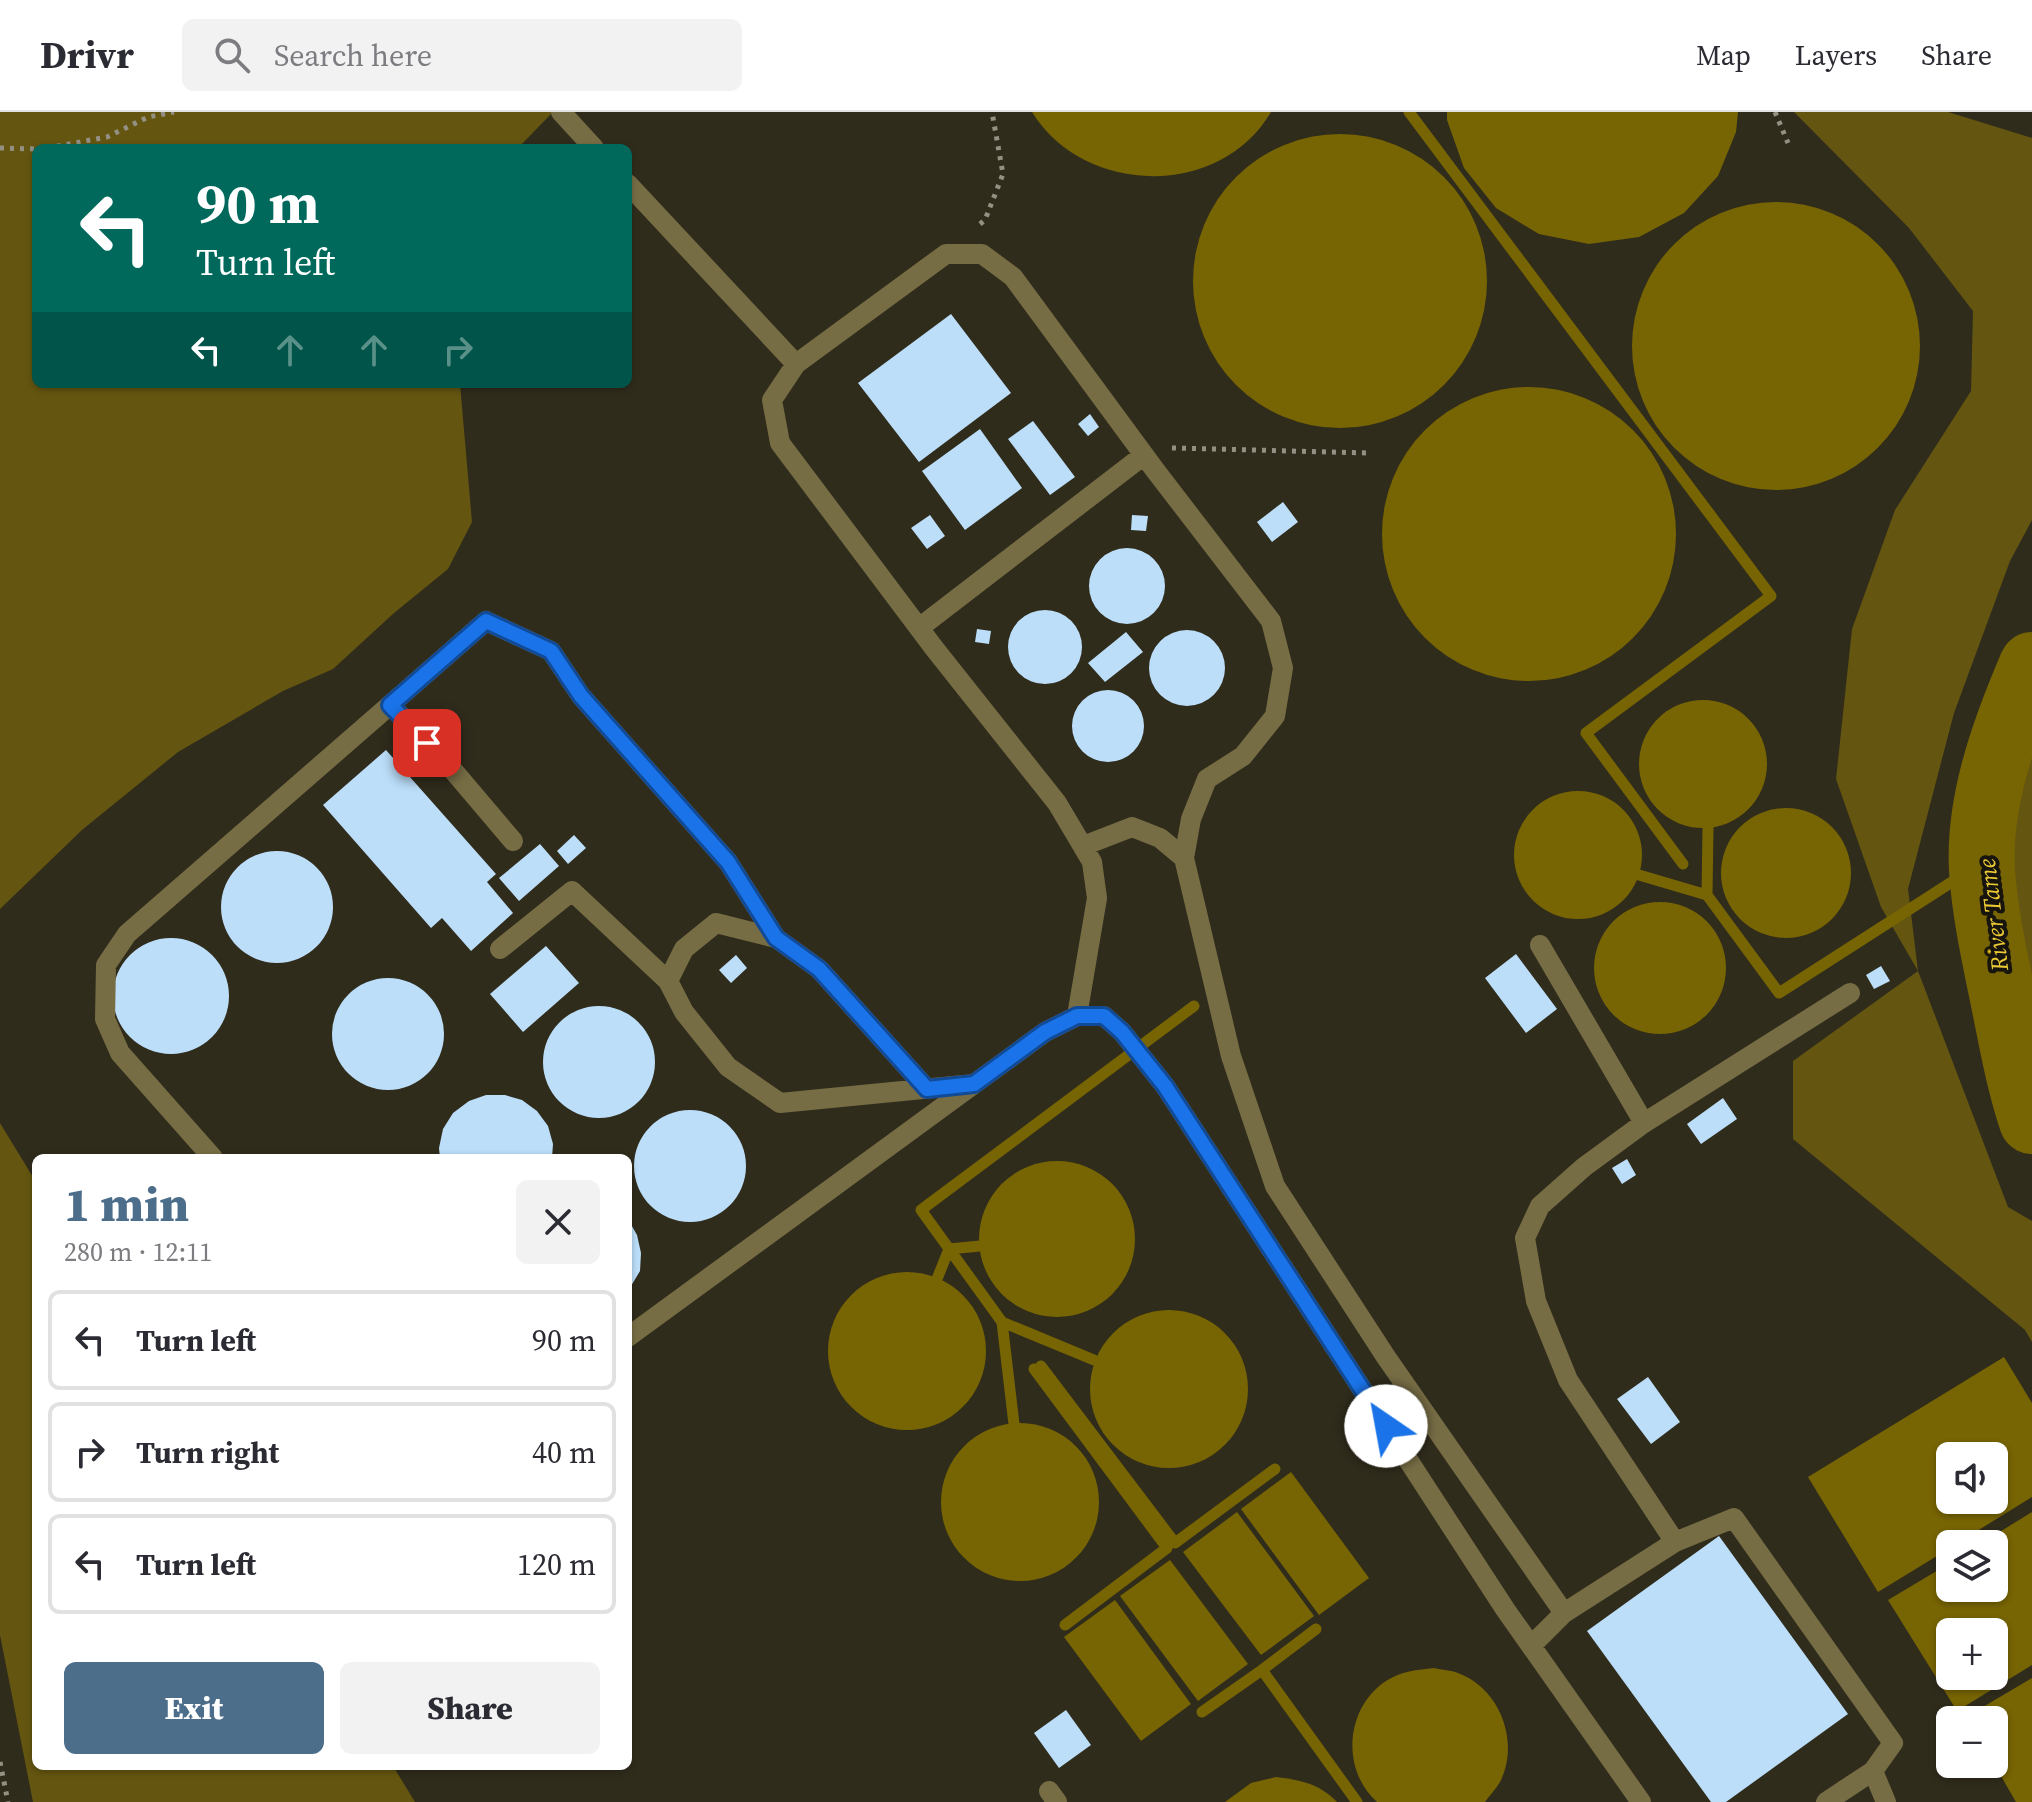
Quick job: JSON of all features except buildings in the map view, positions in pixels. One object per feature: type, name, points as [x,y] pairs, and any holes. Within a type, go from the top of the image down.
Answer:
[{"type":"lane","points":[[561,112],[590,144]]},
{"type":"lane","points":[[632,188],[796,364]]},
{"type":"lane","points":[[1077,1016],[1097,898],[1092,862],[1057,803],[919,628],[780,443],[772,400],[796,364],[946,254],[982,254],[1013,277],[1271,621],[1283,668],[1275,716],[1243,756],[1207,779],[1191,819],[1184,858],[1231,1056],[1275,1186],[1386,1357],[1564,1613]]},
{"type":"lane","points":[[919,628],[1144,455]]},
{"type":"lane","points":[[209,1154],[120,1053],[105,1019],[106,965],[127,934],[486,621],[551,651],[581,696],[728,862],[776,938]]},
{"type":"lane","points":[[390,705],[446,762],[513,841]]},
{"type":"lane","points":[[1083,846],[1132,827],[1160,838],[1184,858]]},
{"type":"lane","points":[[500,949],[572,891],[668,981],[684,1012],[728,1067],[780,1103],[974,1084]]},
{"type":"lane","points":[[668,981],[684,949],[716,923],[776,938],[819,969],[927,1089]]},
{"type":"lane","points":[[1540,945],[1644,1123]]},
{"type":"lane","points":[[1675,1542],[1568,1380],[1536,1301],[1525,1238],[1540,1206],[1584,1167],[1644,1123],[1850,993]]},
{"type":"lane","points":[[632,1334],[1045,1032],[1077,1016],[1104,1016],[1122,1032],[1165,1086],[1531,1646],[1641,1802]]},
{"type":"lane","points":[[1531,1646],[1564,1613],[1675,1542],[1734,1518],[1893,1743],[1873,1771],[1826,1802]]},
{"type":"lane","points":[[1873,1771],[1886,1802]]},
{"type":"path","points":[[69,144],[107,137],[148,117],[174,112]]},
{"type":"path","points":[[946,254],[985,220],[1003,174],[992,112]]},
{"type":"path","points":[[1775,112],[1788,143]]},
{"type":"path","points":[[0,148],[32,149]]},
{"type":"path","points":[[1144,455],[1166,448],[1370,453]]},
{"type":"path","points":[[0,1762],[8,1802]]},
{"type":"shaded area","points":[[0,112],[553,112],[522,144],[32,144],[32,388],[460,388],[472,522],[448,569],[333,669],[283,691],[178,752],[82,830],[0,909]]},
{"type":"shaded area","points":[[1032,112],[1271,112],[1248,140],[1219,161],[1187,172],[1152,176],[1117,172],[1084,160],[1055,140]]},
{"type":"shaded area","points":[[1447,112],[1738,112],[1736,132],[1718,176],[1684,213],[1639,237],[1589,244],[1539,234],[1496,208],[1464,168]]},
{"type":"shaded area","points":[[1794,112],[1948,112],[2032,138],[2032,520],[2010,561],[1954,713],[1908,889],[1918,971],[1881,907],[1836,779],[1852,629],[1895,510],[1971,391],[1973,311],[1909,228]]},
{"type":"shaded area","points":[[1340,134],[1369,137],[1396,146],[1421,159],[1444,177],[1462,200],[1475,225],[1484,252],[1487,281],[1484,310],[1475,337],[1462,362],[1444,385],[1421,403],[1396,416],[1369,425],[1340,428],[1311,425],[1284,416],[1259,403],[1236,385],[1218,362],[1205,337],[1196,310],[1193,281],[1196,252],[1205,225],[1218,200],[1236,177],[1259,159],[1284,146],[1311,137]]},
{"type":"shaded area","points":[[1776,202],[1804,205],[1831,213],[1856,226],[1878,244],[1896,266],[1909,291],[1917,318],[1920,346],[1917,374],[1909,401],[1896,426],[1878,448],[1856,466],[1831,479],[1804,487],[1776,490],[1748,487],[1721,479],[1696,466],[1674,448],[1656,426],[1643,401],[1635,374],[1632,346],[1635,318],[1643,291],[1656,266],[1674,244],[1696,226],[1721,213],[1748,205]]},
{"type":"shaded area","points":[[1529,387],[1558,390],[1585,398],[1611,412],[1633,430],[1651,452],[1665,478],[1673,505],[1676,534],[1673,563],[1665,590],[1651,616],[1633,638],[1611,656],[1585,670],[1558,678],[1529,681],[1500,678],[1473,670],[1447,656],[1425,638],[1407,616],[1393,590],[1385,563],[1382,534],[1385,505],[1393,478],[1407,452],[1425,430],[1447,412],[1473,398],[1500,390]]},
{"type":"shaded area","points":[[2032,665],[2032,1121],[1992,943],[1982,870],[1982,844],[1995,765]]},
{"type":"shaded area","points":[[1703,700],[1727,705],[1748,719],[1762,740],[1767,764],[1762,788],[1748,809],[1727,823],[1703,828],[1679,823],[1658,809],[1644,788],[1639,764],[1644,740],[1658,719],[1679,705]]},
{"type":"shaded area","points":[[1578,791],[1602,796],[1623,810],[1637,831],[1642,855],[1637,879],[1623,900],[1602,914],[1578,919],[1554,914],[1533,900],[1519,879],[1514,855],[1519,831],[1533,810],[1554,796]]},
{"type":"shaded area","points":[[1786,808],[1811,813],[1832,827],[1846,848],[1851,873],[1846,898],[1832,919],[1811,933],[1786,938],[1761,933],[1740,919],[1726,898],[1721,873],[1726,848],[1740,827],[1761,813]]},
{"type":"shaded area","points":[[1660,902],[1685,907],[1707,921],[1721,943],[1726,968],[1721,993],[1707,1015],[1685,1029],[1660,1034],[1635,1029],[1613,1015],[1599,993],[1594,968],[1599,943],[1613,921],[1635,907]]},
{"type":"shaded area","points":[[1918,971],[2008,1207],[2032,1221],[2032,1342],[2025,1330],[1793,1139],[1793,1061]]},
{"type":"shaded area","points":[[0,1123],[32,1175],[32,1770],[395,1770],[415,1802],[33,1802],[0,1635]]},
{"type":"shaded area","points":[[1057,1161],[1087,1167],[1112,1184],[1129,1209],[1135,1239],[1129,1269],[1112,1294],[1087,1311],[1057,1317],[1027,1311],[1002,1294],[985,1269],[979,1239],[985,1209],[1002,1184],[1027,1167]]},
{"type":"shaded area","points":[[907,1272],[937,1278],[963,1295],[980,1321],[986,1351],[980,1381],[963,1407],[937,1424],[907,1430],[877,1424],[851,1407],[834,1381],[828,1351],[834,1321],[851,1295],[877,1278]]},
{"type":"shaded area","points":[[1169,1310],[1199,1316],[1225,1333],[1242,1359],[1248,1389],[1242,1419],[1225,1445],[1199,1462],[1169,1468],[1139,1462],[1113,1445],[1096,1419],[1090,1389],[1096,1359],[1113,1333],[1139,1316]]},
{"type":"shaded area","points":[[2004,1357],[2032,1403],[2032,1497],[2008,1512],[2008,1442],[1936,1442],[1936,1514],[2005,1514],[1979,1530],[1936,1530],[1936,1557],[1878,1592],[1808,1477]]},
{"type":"shaded area","points":[[1020,1423],[1050,1429],[1076,1446],[1093,1472],[1099,1502],[1093,1532],[1076,1558],[1050,1575],[1020,1581],[990,1575],[964,1558],[947,1532],[941,1502],[947,1472],[964,1446],[990,1429]]},
{"type":"shaded area","points":[[1291,1472],[1369,1578],[1319,1615],[1241,1509]]},
{"type":"shaded area","points":[[1237,1512],[1314,1616],[1261,1655],[1183,1552]]},
{"type":"shaded area","points":[[2032,1512],[2032,1665],[2008,1680],[2008,1618],[1936,1618],[1936,1677],[1888,1600],[1936,1571],[1936,1602],[2008,1602],[2008,1530],[2003,1530]]},
{"type":"shaded area","points":[[1170,1560],[1248,1664],[1198,1701],[1120,1596]]},
{"type":"shaded area","points":[[1115,1600],[1191,1704],[1141,1741],[1064,1637]]},
{"type":"shaded area","points":[[1434,1668],[1455,1672],[1473,1681],[1486,1691],[1495,1704],[1507,1735],[1506,1767],[1500,1782],[1485,1802],[1377,1802],[1365,1789],[1353,1757],[1356,1723],[1362,1707],[1386,1681],[1409,1672]]},
{"type":"shaded area","points":[[2032,1678],[2032,1802],[2016,1802],[2002,1778],[2008,1778],[2008,1706],[1985,1706]]},
{"type":"shaded area","points":[[1944,1690],[1991,1690],[1965,1706],[1954,1706]]},
{"type":"shaded area","points":[[1276,1777],[1310,1784],[1337,1802],[1225,1802],[1251,1783]]},
{"type":"waterway","points":[[1409,112],[1771,596],[1586,733],[1683,864]]},
{"type":"waterway","name":"River Tame","points":[[2032,665],[1995,765],[1982,844],[1983,887],[1991,937],[2016,1062],[2032,1121]]},
{"type":"waterway","points":[[1708,827],[1707,895],[1779,993],[1983,862]]},
{"type":"waterway","points":[[1639,875],[1707,895]]},
{"type":"waterway","points":[[1014,1424],[1002,1322],[921,1210],[1194,1006]]},
{"type":"waterway","points":[[937,1279],[949,1249],[980,1246]]},
{"type":"waterway","points":[[1002,1322],[1094,1360]]},
{"type":"waterway","points":[[1041,1366],[1175,1543],[1275,1469]]},
{"type":"waterway","points":[[1034,1369],[1167,1548],[1065,1625]]},
{"type":"waterway","points":[[1316,1629],[1262,1670],[1357,1802]]},
{"type":"waterway","points":[[1202,1712],[1262,1670]]},
{"type":"route","points":[[427,743],[390,705],[486,621],[551,651],[581,696],[728,862],[776,938],[819,969],[927,1089],[974,1084],[1045,1032],[1077,1016],[1104,1016],[1122,1032],[1165,1086],[1386,1426]]}]
